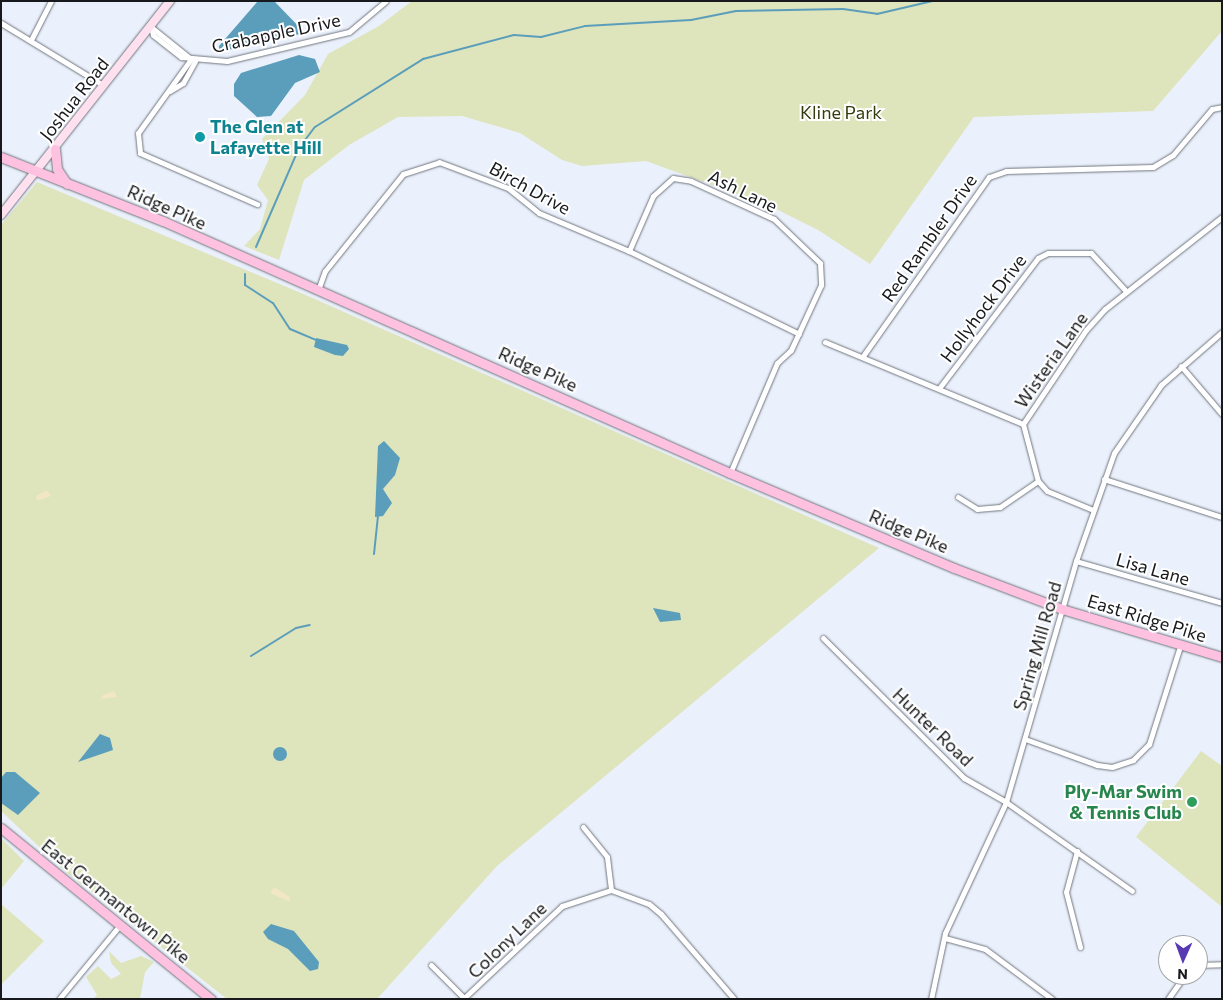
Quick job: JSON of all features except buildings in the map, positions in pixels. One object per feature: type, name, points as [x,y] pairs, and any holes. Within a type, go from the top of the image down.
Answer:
[{"type":"main road","name":"Joshua Road","points":[[1,214],[37,172],[170,1]]},
{"type":"main road","points":[[55,149],[57,169],[68,184]]},
{"type":"main road","name":"Ridge Pike","points":[[1,157],[318,291],[730,473],[1062,609]]},
{"type":"main road","name":"East Ridge Pike","points":[[1062,609],[1180,646],[1222,657]]},
{"type":"main road","name":"East Germantown Pike","points":[[1,828],[211,999]]},
{"type":"street","points":[[32,38],[51,1]]},
{"type":"street","name":"Crabapple Drive","points":[[151,27],[167,46],[193,60],[227,61],[349,32],[386,1]]},
{"type":"street","points":[[1,23],[32,38],[103,85]]},
{"type":"street","points":[[193,60],[138,133],[140,153],[257,204]]},
{"type":"street","points":[[170,90],[185,80],[193,60]]},
{"type":"street","points":[[179,77],[185,80]]},
{"type":"street","name":"Red Rambler Drive","points":[[863,356],[989,177],[1006,171],[1153,167],[1172,155],[1212,109],[1222,107]]},
{"type":"street","name":"Birch Drive","points":[[318,291],[325,270],[403,174],[439,162],[508,188],[539,213],[629,251],[799,334]]},
{"type":"street","name":"Ash Lane","points":[[629,251],[653,196],[672,178],[748,205],[774,219],[820,263],[821,285],[799,334],[777,363],[730,473]]},
{"type":"street","name":"Wisteria Lane","points":[[825,342],[940,387],[1023,424],[1086,330],[1125,290],[1222,217]]},
{"type":"street","name":"Hollyhock Drive","points":[[940,387],[1038,258],[1048,253],[1090,254],[1125,290]]},
{"type":"street","name":"Spring Mill Road","points":[[931,999],[945,938],[1006,802],[1076,561],[1104,479],[1144,405],[1181,366],[1222,332]]},
{"type":"street","points":[[1181,366],[1222,414]]},
{"type":"street","points":[[1023,424],[1038,481],[1047,491],[1093,510]]},
{"type":"street","points":[[1104,479],[1222,518]]},
{"type":"street","points":[[958,498],[977,509],[1000,507],[1038,481]]},
{"type":"street","name":"Lisa Lane","points":[[1076,561],[1222,603]]},
{"type":"street","name":"Hunter Road","points":[[823,638],[964,778],[1006,802],[1132,891]]},
{"type":"street","points":[[1025,739],[1097,765],[1112,767],[1133,760],[1149,744],[1180,646]]},
{"type":"street","points":[[583,827],[607,857],[611,890],[649,904],[661,914],[734,999]]},
{"type":"street","points":[[1077,851],[1066,892],[1080,947]]},
{"type":"street","name":"Colony Lane","points":[[463,998],[562,906],[611,890]]},
{"type":"street","points":[[59,999],[120,925]]},
{"type":"street","points":[[945,938],[985,949],[1052,999]]},
{"type":"street","points":[[1208,965],[1222,964]]},
{"type":"street","points":[[431,965],[463,998]]},
{"type":"street","points":[[1168,999],[1178,985]]},
{"type":"green space","name":"Kline Park","points":[[412,1],[1222,1],[1222,31],[1153,111],[974,117],[870,264],[818,230],[772,207],[646,161],[582,166],[562,160],[520,133],[462,116],[398,117],[349,145],[304,180],[279,260],[244,246],[260,229],[268,200],[257,185],[269,159],[262,139],[305,95],[328,54],[379,26]]},
{"type":"green space","points":[[37,182],[308,296],[879,548],[497,866],[377,999],[227,999],[66,872],[1,811],[1,225]]},
{"type":"green space","name":"Ply-Mar Swim & Tennis Club","points":[[1201,751],[1222,766],[1222,907],[1136,837]]},
{"type":"green space","points":[[1,838],[24,861],[1,889]]},
{"type":"green space","points":[[1,904],[44,941],[1,985]]},
{"type":"green space","points":[[109,951],[121,963],[141,956],[154,962],[145,972],[140,999],[93,999],[97,995],[86,977],[98,966],[111,979],[121,974],[111,963]]},
{"type":"sand","points":[[47,490],[51,496],[37,501],[36,496]]},
{"type":"sand","points":[[114,691],[117,697],[101,699],[103,695]]},
{"type":"sand","points":[[274,887],[290,897],[290,902],[270,893]]},
{"type":"water","points":[[258,1],[274,1],[305,33],[219,52],[219,46]]},
{"type":"water","points":[[299,55],[315,59],[320,72],[295,83],[271,116],[257,117],[234,96],[234,84],[241,73]]},
{"type":"water","points":[[316,338],[347,345],[349,349],[343,356],[335,355],[314,347]]},
{"type":"water","points":[[384,441],[400,458],[395,475],[383,489],[392,503],[383,516],[375,517],[378,446]]},
{"type":"water","points":[[653,608],[680,613],[681,620],[660,622]]},
{"type":"water","points":[[100,734],[110,738],[113,750],[78,762]]},
{"type":"water","points":[[280,747],[285,749],[287,754],[285,759],[280,761],[275,759],[273,754],[275,749]]},
{"type":"water","points":[[6,772],[15,772],[40,793],[18,815],[1,803],[1,778]]},
{"type":"water","points":[[271,924],[294,931],[319,962],[318,969],[310,971],[288,949],[268,939],[263,932]]},
{"type":"waterway","points":[[256,247],[299,148],[315,127],[423,59],[514,35],[541,37],[585,26],[691,20],[736,11],[843,9],[877,14],[933,1]]},
{"type":"waterway","points":[[245,274],[245,285],[273,303],[290,329],[316,340]]},
{"type":"waterway","points":[[374,554],[378,516]]},
{"type":"waterway","points":[[251,656],[296,628],[310,625]]},
{"type":"place","name":"The Glen at Lafayette Hill","points":[[200,137]]},
{"type":"place","name":"Ply-Mar Swim & Tennis Club","points":[[1192,802]]}]
